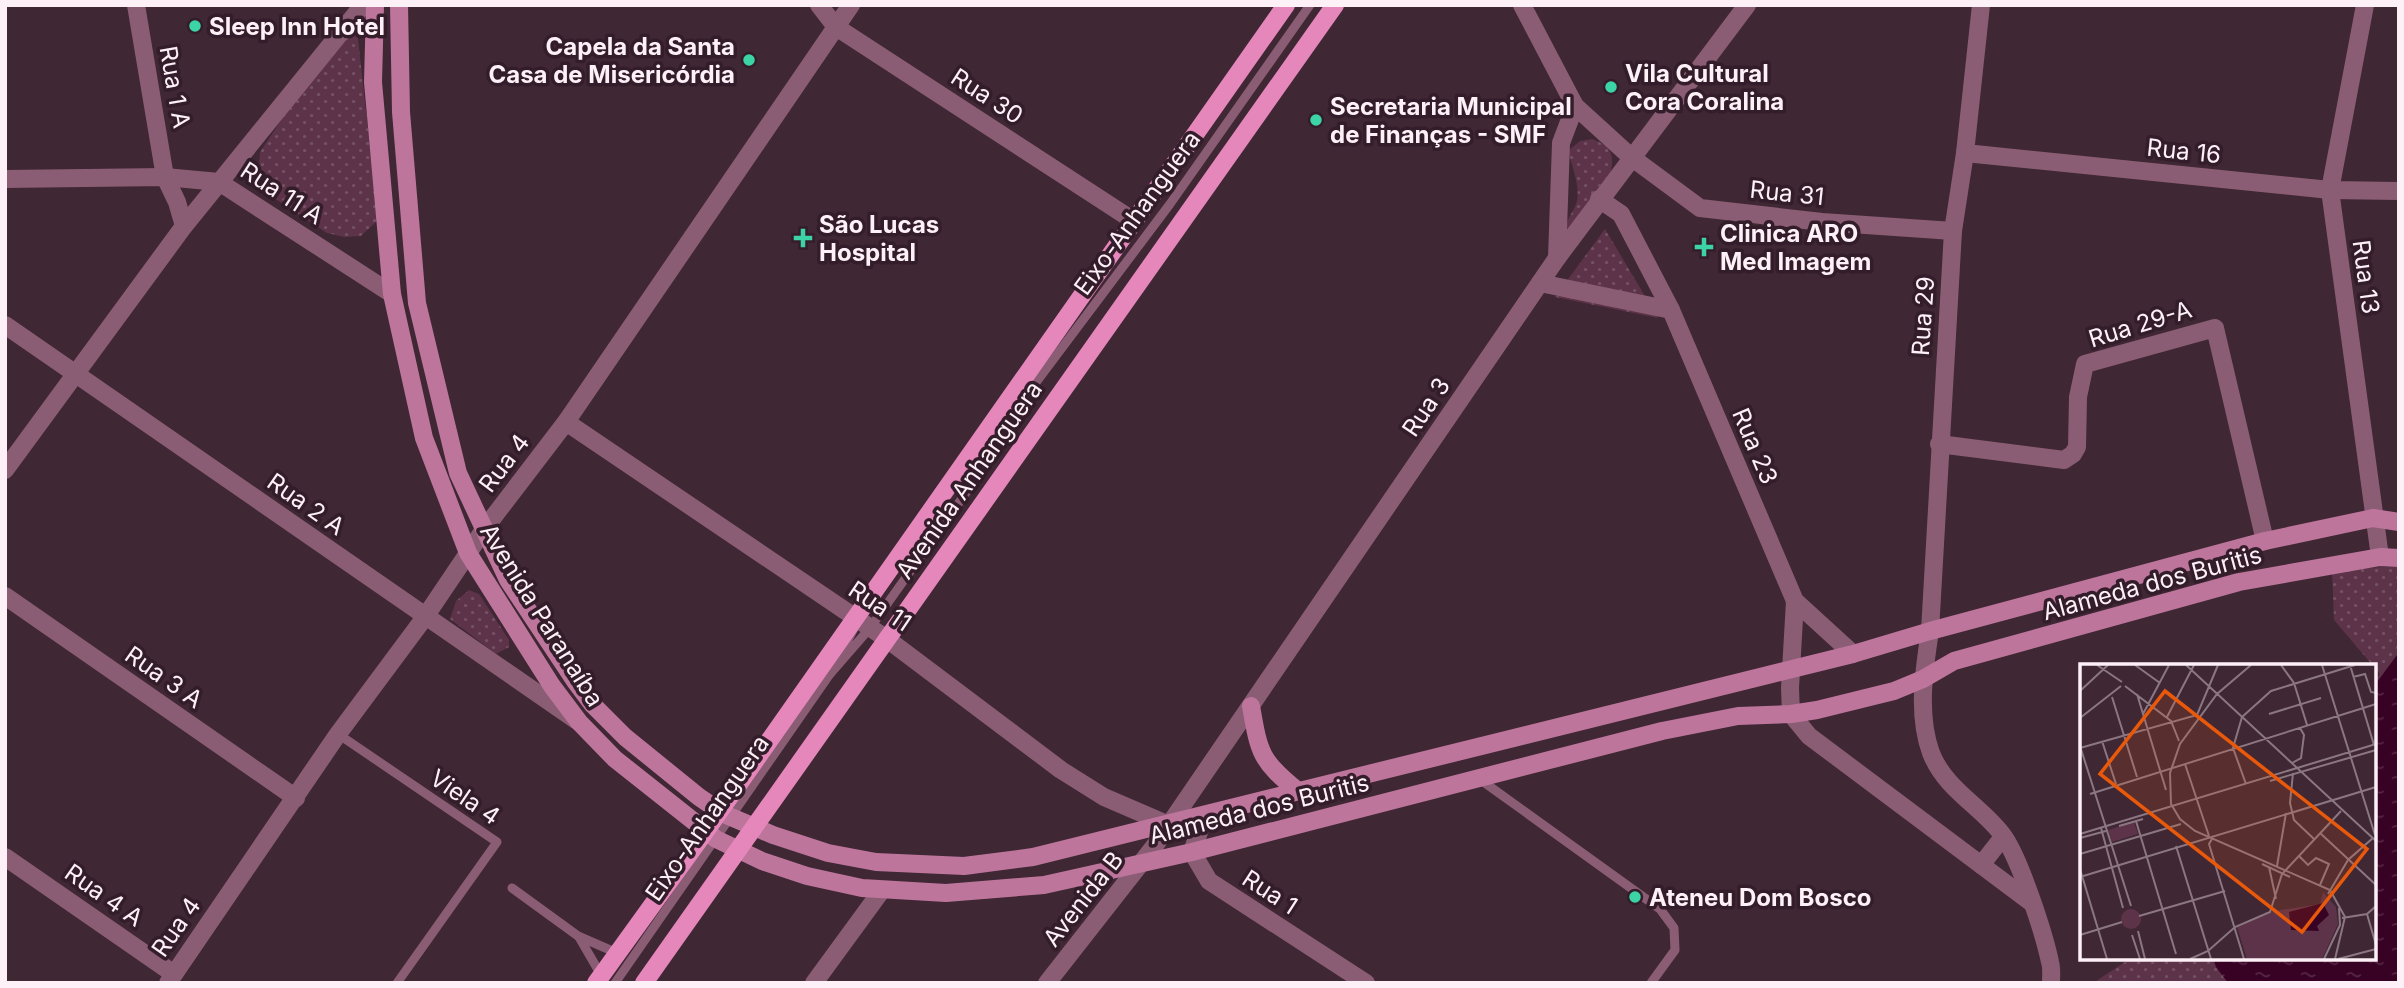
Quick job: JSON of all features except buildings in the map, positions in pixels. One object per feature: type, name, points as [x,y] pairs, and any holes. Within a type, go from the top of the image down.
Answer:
[{"type":"main road","name":"Avenida Paranaíba","points":[[375,5],[373,82],[392,294],[425,438],[468,554],[552,686],[579,722],[615,759],[710,835],[738,850]]},
{"type":"main road","name":"Avenida Paranaíba","points":[[398,5],[401,112],[417,303],[458,473],[508,580],[593,705],[625,737],[725,814],[754,827]]},
{"type":"main road","name":"Avenida Anhanguera","points":[[604,980],[617,953],[710,835],[861,622],[1134,221],[1286,5]]},
{"type":"main road","name":"Avenida Anhanguera","points":[[644,983],[1335,5]]},
{"type":"main road","name":"Alameda dos Buritis","points":[[754,827],[848,858],[898,864],[964,866],[1032,857],[1853,654],[2265,541],[2374,518],[2399,522]]},
{"type":"main road","name":"Alameda dos Buritis","points":[[738,850],[807,876],[843,885],[882,890],[972,892],[1044,885],[1192,852],[1713,720],[1749,715],[1791,714],[1894,691],[1923,679],[1954,661],[2239,582],[2380,557],[2399,558]]},
{"type":"main road","points":[[1251,706],[1257,745],[1266,761],[1281,778],[1298,791]]},
{"type":"street","name":"Rua 1 A","points":[[136,5],[165,177],[177,202],[184,226]]},
{"type":"street","points":[[5,470],[184,226],[363,5]]},
{"type":"street","name":"Rua 30","points":[[819,5],[836,27],[1134,221]]},
{"type":"street","name":"Rua 4","points":[[171,978],[338,734],[425,617],[485,528],[566,422],[851,5]]},
{"type":"street","points":[[1522,5],[1575,106],[1631,157]]},
{"type":"street","name":"Rua 3","points":[[1156,844],[1557,258],[1747,5]]},
{"type":"street","name":"Rua 29","points":[[1930,631],[1953,231],[1965,153],[1981,5]]},
{"type":"street","name":"Rua 13","points":[[2365,5],[2330,190],[2380,557]]},
{"type":"street","points":[[1557,258],[1561,143],[1575,106]]},
{"type":"street","name":"Rua 16","points":[[1965,153],[2330,190],[2399,191]]},
{"type":"street","name":"Rua 31","points":[[1631,157],[1700,208],[1822,222],[1953,231]]},
{"type":"street","name":"Rua 11 A","points":[[5,179],[165,177],[219,182],[392,294]]},
{"type":"street","name":"Rua 23","points":[[1599,199],[1621,214],[1671,310],[1795,601],[1853,654]]},
{"type":"street","points":[[1540,283],[1671,310]]},
{"type":"street","name":"Rua 2 A","points":[[5,325],[579,722]]},
{"type":"street","name":"Rua 29-A","points":[[1939,444],[2064,460],[2073,454],[2077,447],[2078,397],[2085,364],[2215,328],[2265,541]]},
{"type":"street","name":"Rua 11","points":[[566,422],[887,639],[1061,770],[1104,797],[1169,825]]},
{"type":"street","name":"Rua 3 A","points":[[5,596],[296,798]]},
{"type":"street","name":"Rua 23","points":[[1791,669],[1795,601]]},
{"type":"street","points":[[1930,631],[1923,679],[1925,722],[1931,753],[1950,784],[2003,836],[2032,903],[2050,963],[2051,983]]},
{"type":"street","points":[[1791,669],[1791,714],[1809,736],[2032,903]]},
{"type":"street","points":[[1192,852],[1205,815]]},
{"type":"street","points":[[1981,865],[2003,836]]},
{"type":"street","name":"Avenida B","points":[[1047,983],[1156,844]]},
{"type":"street","name":"Rua 1","points":[[1192,852],[1209,881],[1366,983]]},
{"type":"street","name":"Rua 4 A","points":[[5,857],[171,978]]},
{"type":"street","points":[[814,983],[882,890]]},
{"type":"lane","name":"Eixo-Anhanguera","points":[[725,814],[830,674],[861,622],[970,464],[992,441],[1170,204],[1310,5]]},
{"type":"lane","name":"Eixo-Anhanguera","points":[[830,674],[861,622],[985,466],[992,441]]},
{"type":"lane","name":"Viela 4","points":[[338,734],[498,842],[397,983]]},
{"type":"lane","points":[[1478,778],[1660,909],[1674,928],[1675,950],[1651,983]]},
{"type":"lane","name":"Eixo-Anhanguera","points":[[604,980],[710,835]]},
{"type":"lane","points":[[512,888],[578,936],[617,953]]},
{"type":"lane","points":[[578,936],[604,980]]},
{"type":"shaded area","points":[[356,21],[378,220],[361,236],[344,237],[327,233],[268,194],[258,177],[260,152],[312,74]]},
{"type":"shaded area","points":[[1592,139],[1609,150],[1612,159],[1611,171],[1566,232],[1566,224],[1578,195],[1568,151],[1580,141]]},
{"type":"shaded area","points":[[1605,229],[1658,318],[1555,297]]},
{"type":"shaded area","points":[[2399,566],[2399,983],[2093,983],[2128,960],[2376,960],[2376,679],[2380,674],[2376,664],[2371,664],[2334,620],[2332,570]]},
{"type":"shaded area","points":[[469,590],[479,594],[509,640],[509,647],[496,654],[450,619],[456,601]]},
{"type":"water","points":[[2399,655],[2399,983],[2228,983],[2214,960],[2376,960],[2376,683]]},
{"type":"place","name":"Sleep Inn Hotel","points":[[195,26]]},
{"type":"place","name":"Capela da Santa Casa de Misericórdia","points":[[749,60]]},
{"type":"place","name":"Vila Cultural Cora Coralina","points":[[1611,87]]},
{"type":"place","name":"Secretaria Municipal de Finanças - SMF","points":[[1316,120]]},
{"type":"place","name":"São Lucas Hospital","points":[[803,238]]},
{"type":"place","name":"Clinica ARO Med Imagem","points":[[1704,247]]},
{"type":"place","name":"Ateneu Dom Bosco","points":[[1635,897]]}]
